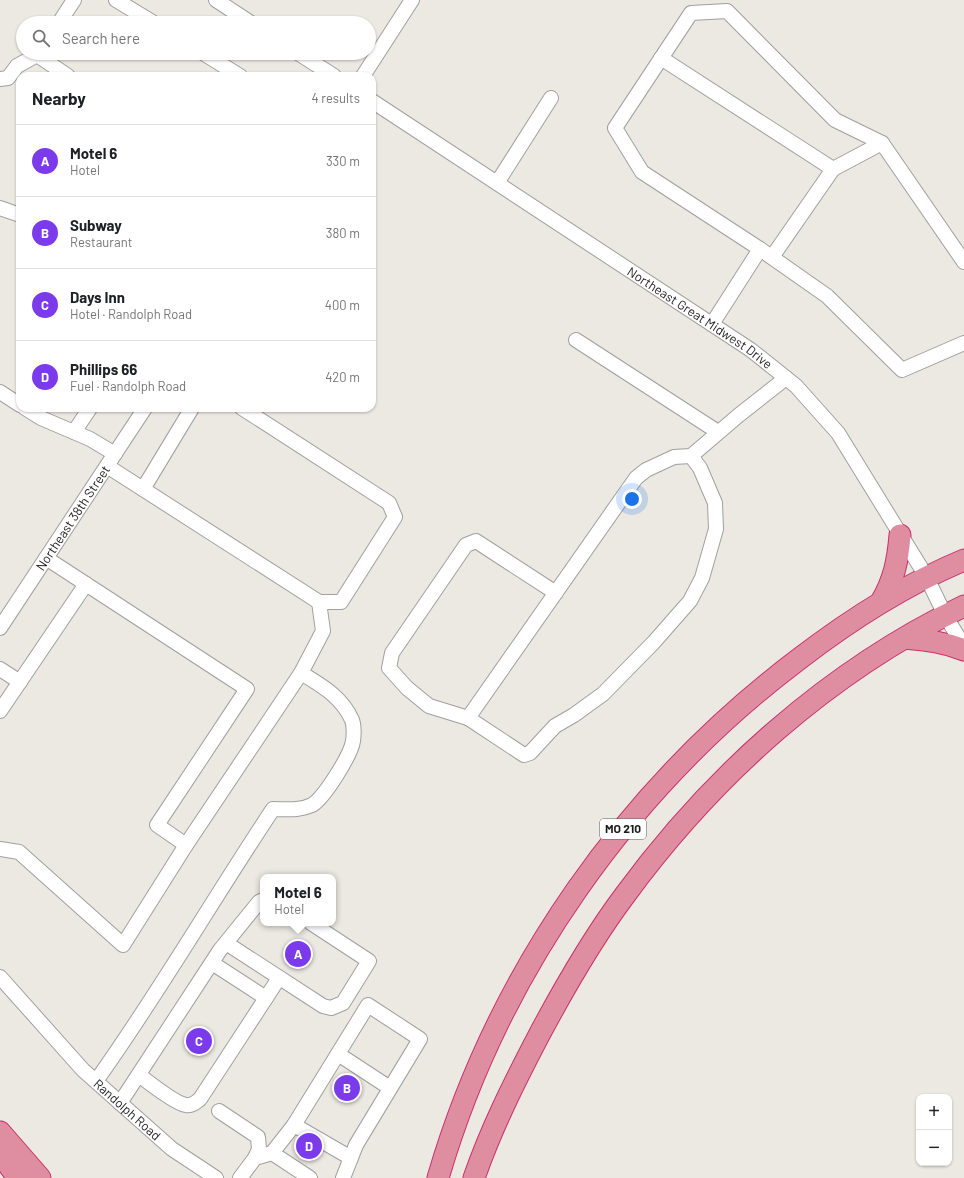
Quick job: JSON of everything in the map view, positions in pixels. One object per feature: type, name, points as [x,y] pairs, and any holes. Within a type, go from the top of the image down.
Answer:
[{"type":"highway","points":[[881,602],[890,587],[898,561],[900,535]]},
{"type":"highway","name":"MO 210","points":[[438,1178],[452,1134],[474,1075],[524,974],[553,926],[600,858],[653,793],[726,719],[824,639],[881,602],[926,576],[964,560]]},
{"type":"highway","name":"MO 210","points":[[474,1178],[500,1112],[517,1076],[567,983],[620,902],[650,863],[705,799],[769,737],[818,697],[905,638],[964,606]]},
{"type":"highway","points":[[905,638],[930,640],[949,644],[964,650]]},
{"type":"highway","points":[[0,1132],[40,1178]]},
{"type":"highway","points":[[0,1153],[18,1178]]},
{"type":"street","points":[[64,16],[74,0]]},
{"type":"street","points":[[116,0],[142,16]]},
{"type":"street","points":[[216,0],[240,16]]},
{"type":"street","points":[[376,56],[412,0]]},
{"type":"street","points":[[964,262],[882,142],[835,120],[727,11],[691,13],[615,128],[642,172],[772,257],[827,296],[902,370],[964,343]]},
{"type":"street","points":[[661,58],[832,169]]},
{"type":"street","points":[[0,79],[8,78],[17,66],[27,60]]},
{"type":"street","points":[[45,60],[62,72]]},
{"type":"street","points":[[214,60],[234,72]]},
{"type":"street","points":[[309,60],[328,72]]},
{"type":"street","points":[[366,72],[373,60]]},
{"type":"street","points":[[497,183],[551,98]]},
{"type":"street","name":"Northeast Great Midwest Drive","points":[[376,104],[751,350],[786,378],[821,412],[838,433],[926,576],[945,615],[964,647]]},
{"type":"street","points":[[772,257],[832,169],[882,142]]},
{"type":"street","points":[[0,208],[16,214]]},
{"type":"street","points":[[712,324],[760,249]]},
{"type":"street","points":[[576,340],[718,432]]},
{"type":"street","points":[[468,718],[636,478],[646,470],[667,460],[691,456],[718,432],[786,378]]},
{"type":"street","points":[[0,392],[16,402]]},
{"type":"street","points":[[31,412],[41,418],[90,439],[115,454]]},
{"type":"street","points":[[74,432],[87,412]]},
{"type":"street","name":"Northeast 38th Street","points":[[0,628],[142,412]]},
{"type":"street","points":[[143,489],[190,412]]},
{"type":"street","points":[[107,466],[319,602],[341,602],[395,517],[389,503],[248,412]]},
{"type":"street","points":[[556,593],[476,541],[466,545],[392,653],[389,668],[407,688],[429,706],[468,718],[524,755],[530,754],[555,726],[580,712],[603,694],[654,642],[690,602],[702,578],[716,529],[715,503],[700,468],[691,456]]},
{"type":"street","points":[[46,558],[247,689],[157,825],[186,845]]},
{"type":"street","points":[[0,711],[86,584]]},
{"type":"street","points":[[0,849],[19,852],[124,945],[186,845],[301,673],[323,630],[319,602]]},
{"type":"street","points":[[0,669],[20,682]]},
{"type":"street","points":[[96,1081],[129,1035],[227,878],[273,809],[302,809],[314,804],[348,757],[353,742],[352,722],[345,708],[331,692],[301,673]]},
{"type":"street","points":[[120,1103],[212,963],[226,943],[260,902]]},
{"type":"street","points":[[226,943],[323,1006],[331,1008],[343,1003],[369,961],[316,926]]},
{"type":"street","points":[[212,963],[266,998]]},
{"type":"street","name":"Randolph Road","points":[[0,977],[49,1030],[83,1070],[172,1149],[216,1178]]},
{"type":"street","points":[[138,1075],[178,1102],[186,1105],[194,1104],[200,1099],[279,978]]},
{"type":"street","points":[[255,1158],[272,1153],[294,1125],[368,1005],[420,1038],[356,1145],[343,1178]]},
{"type":"street","points":[[338,1054],[390,1088]]},
{"type":"street","points":[[219,1111],[258,1137],[259,1149],[255,1158],[240,1178]]},
{"type":"street","points":[[294,1125],[351,1158]]},
{"type":"street","points":[[272,1153],[310,1178]]},
{"type":"place","name":"Motel 6","points":[[298,954]]},
{"type":"place","name":"Days Inn","points":[[199,1041]]},
{"type":"place","name":"Subway","points":[[347,1088]]},
{"type":"place","name":"Phillips 66","points":[[309,1146]]}]
